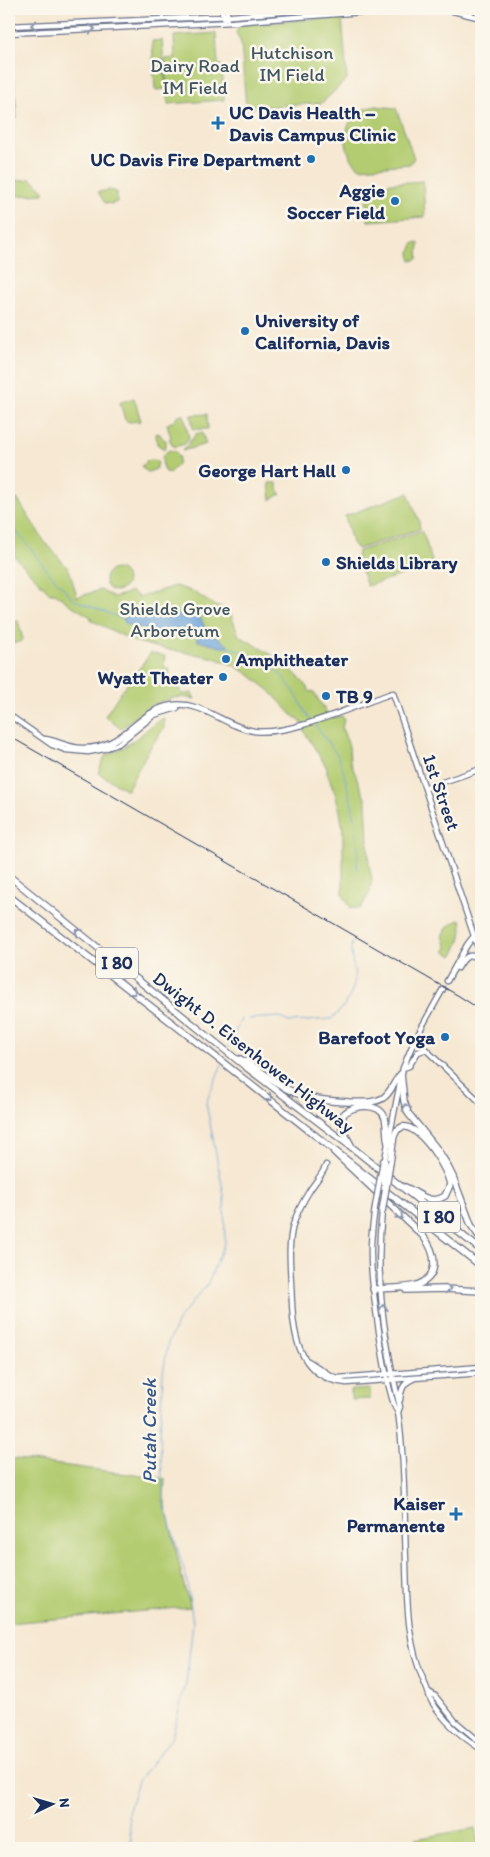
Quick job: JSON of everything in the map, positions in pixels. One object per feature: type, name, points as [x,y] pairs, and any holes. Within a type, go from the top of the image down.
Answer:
[{"type":"highway","name":"Dwight D. Eisenhower Highway","points":[[9,876],[246,1066],[481,1250]]},
{"type":"highway","name":"Dwight D. Eisenhower Highway","points":[[9,896],[231,1068],[481,1266]]},
{"type":"highway","points":[[236,1057],[248,1062],[281,1086],[301,1096],[323,1101],[366,1102],[378,1100],[391,1089],[394,1081],[402,1071]]},
{"type":"highway","points":[[402,1071],[404,1101],[408,1113],[446,1163],[471,1225],[481,1239]]},
{"type":"highway","points":[[354,1149],[344,1134],[341,1122],[343,1115],[352,1108],[374,1108],[382,1112],[386,1121],[388,1142]]},
{"type":"highway","points":[[382,1212],[387,1161],[395,1133],[399,1128],[408,1126],[416,1131],[433,1150],[448,1175],[450,1185],[445,1196],[433,1200],[422,1197],[396,1183]]},
{"type":"highway","points":[[328,1145],[340,1160],[423,1236],[432,1249],[434,1265],[423,1281],[411,1286],[381,1290]]},
{"type":"highway","points":[[374,1290],[443,1289],[481,1291]]},
{"type":"street","points":[[221,9],[225,16]]},
{"type":"street","points":[[226,9],[226,22]]},
{"type":"street","points":[[9,26],[225,16],[318,9]]},
{"type":"street","points":[[9,33],[226,22],[402,9]]},
{"type":"street","points":[[445,9],[481,18]]},
{"type":"street","points":[[475,9],[481,11]]},
{"type":"street","name":"1st Street","points":[[9,715],[46,739],[75,748],[98,747],[122,736],[142,718],[158,709],[177,705],[196,707],[238,727],[255,731],[280,730],[319,719],[393,693],[481,958]]},
{"type":"street","points":[[424,788],[481,769]]},
{"type":"street","points":[[447,981],[474,936]]},
{"type":"street","points":[[452,974],[468,956],[481,958]]},
{"type":"street","points":[[399,1409],[395,1408],[374,1290],[371,1243],[383,1161],[387,1161],[388,1142],[402,1071],[415,1039],[442,989]]},
{"type":"street","points":[[415,1039],[424,1050],[481,1103]]},
{"type":"street","points":[[402,1071],[409,1066],[418,1052],[424,1050]]},
{"type":"street","points":[[326,1164],[300,1206],[290,1244],[296,1340],[309,1365],[320,1374],[337,1382],[354,1383],[481,1367]]},
{"type":"street","points":[[382,1212],[379,1239],[381,1290],[390,1377]]},
{"type":"street","points":[[390,1377],[481,1373]]},
{"type":"street","points":[[421,1377],[404,1385],[401,1391],[399,1409],[408,1629],[416,1662],[429,1692],[430,1700],[444,1718],[465,1738],[481,1749]]},
{"type":"street","points":[[429,1692],[463,1730],[481,1743]]},
{"type":"green space","name":"Hutchison IM Field","points":[[342,17],[347,79],[322,103],[246,108],[241,43],[236,32],[238,25]]},
{"type":"green space","name":"Dairy Road IM Field","points":[[216,33],[218,64],[222,66],[224,100],[168,104],[165,59],[175,58],[174,36]]},
{"type":"green space","points":[[162,40],[166,89],[155,90],[152,41]]},
{"type":"green space","points":[[9,80],[14,80],[17,119],[9,119]]},
{"type":"green space","points":[[376,106],[396,108],[414,158],[410,164],[360,168],[350,156],[346,141],[348,126],[352,119],[360,112]]},
{"type":"green space","points":[[31,179],[44,190],[44,194],[12,196],[12,193],[10,193],[11,181]]},
{"type":"green space","name":"Aggie Soccer Field","points":[[423,181],[425,217],[368,221],[365,185]]},
{"type":"green space","points":[[110,190],[117,192],[117,202],[111,204],[105,203],[98,192]]},
{"type":"green space","points":[[419,243],[418,259],[411,261],[410,252],[413,244]]},
{"type":"green space","points":[[134,398],[141,421],[129,422],[125,420],[120,402]]},
{"type":"green space","points":[[207,414],[208,429],[193,429],[191,415]]},
{"type":"green space","points":[[178,415],[184,415],[189,438],[185,444],[174,447],[169,439],[171,438],[167,424],[174,421]]},
{"type":"green space","points":[[156,433],[166,440],[164,449],[157,444]]},
{"type":"green space","points":[[197,433],[202,433],[206,444],[182,451]]},
{"type":"green space","points":[[169,450],[176,452],[179,458],[178,464],[169,473],[164,471],[162,458]]},
{"type":"green space","points":[[155,460],[158,463],[156,469],[148,472],[142,468],[146,461]]},
{"type":"green space","points":[[269,483],[277,483],[281,494],[271,500]]},
{"type":"green space","name":"Shields Grove Arboretum","points":[[9,491],[18,500],[44,541],[69,569],[77,597],[100,590],[114,597],[130,591],[139,597],[175,586],[194,592],[215,606],[229,610],[239,636],[269,653],[296,674],[310,692],[313,691],[330,718],[342,716],[344,719],[342,728],[349,746],[350,761],[366,801],[369,864],[372,880],[370,892],[361,908],[351,908],[343,895],[343,830],[340,811],[327,768],[304,731],[305,727],[298,718],[295,718],[269,690],[233,665],[211,657],[155,647],[131,640],[91,620],[91,617],[55,593],[50,593],[13,555],[9,547]]},
{"type":"green space","points":[[408,493],[419,521],[420,529],[357,549],[352,543],[345,516]]},
{"type":"green space","points":[[421,531],[432,561],[430,566],[367,586],[357,558],[358,551]]},
{"type":"green space","points":[[116,569],[124,572],[127,580],[124,588],[116,591],[108,588],[105,580],[108,572]]},
{"type":"green space","points":[[9,621],[18,621],[23,639],[9,645]]},
{"type":"green space","points":[[151,653],[165,656],[164,668],[170,669],[169,678],[176,683],[182,694],[192,693],[195,699],[174,698],[164,700],[137,715],[121,729],[105,716]]},
{"type":"green space","points":[[164,718],[164,728],[148,751],[127,790],[98,773],[105,756],[127,745]]},
{"type":"green space","points":[[461,919],[461,934],[453,956],[444,951],[447,948],[443,936],[448,926]]},
{"type":"green space","points":[[370,1389],[370,1399],[351,1400],[351,1390]]},
{"type":"green space","points":[[9,1458],[165,1479],[164,1497],[185,1590],[191,1607],[9,1623]]},
{"type":"green space","points":[[475,1828],[479,1847],[417,1848],[415,1839]]},
{"type":"green space","points":[[414,1842],[415,1848],[375,1848]]},
{"type":"water","points":[[139,609],[154,616],[168,618],[192,609],[198,613],[207,632],[216,636],[230,647],[221,647],[198,641],[196,636],[188,635],[186,637],[160,633],[126,624],[123,619]]},
{"type":"waterway","points":[[9,520],[45,568],[74,600],[123,619]]},
{"type":"waterway","points":[[228,647],[259,658],[280,674],[295,693],[311,720]]},
{"type":"waterway","points":[[314,723],[338,756],[344,773],[356,822],[357,869]]},
{"type":"waterway","name":"Putah Creek","points":[[249,1019],[280,1017],[288,1022],[331,1019],[341,1010],[349,998],[354,985],[352,943]]},
{"type":"waterway","name":"Putah Creek","points":[[228,1048],[241,1019]]},
{"type":"waterway","name":"Putah Creek","points":[[132,1848],[128,1813],[138,1781],[172,1737],[186,1684],[193,1623],[186,1576],[163,1501],[160,1433],[163,1373],[168,1343],[180,1317],[207,1285],[225,1242],[224,1195],[206,1103],[222,1064]]},
{"type":"railway","points":[[9,736],[481,1010]]},
{"type":"place","name":"UC Davis Health – Davis Campus Clinic","points":[[218,123]]},
{"type":"place","name":"UC Davis Fire Department","points":[[311,159]]},
{"type":"place","name":"Aggie Soccer Field","points":[[395,201]]},
{"type":"place","name":"University of California, Davis","points":[[245,331]]},
{"type":"place","name":"George Hart Hall","points":[[346,470]]},
{"type":"place","name":"Shields Library","points":[[326,562]]},
{"type":"place","name":"Amphitheater","points":[[226,659]]},
{"type":"place","name":"Wyatt Theater","points":[[223,677]]},
{"type":"place","name":"TB 9","points":[[326,696]]},
{"type":"place","name":"Barefoot Yoga","points":[[445,1037]]},
{"type":"place","name":"Kaiser Permanente","points":[[456,1514]]}]
